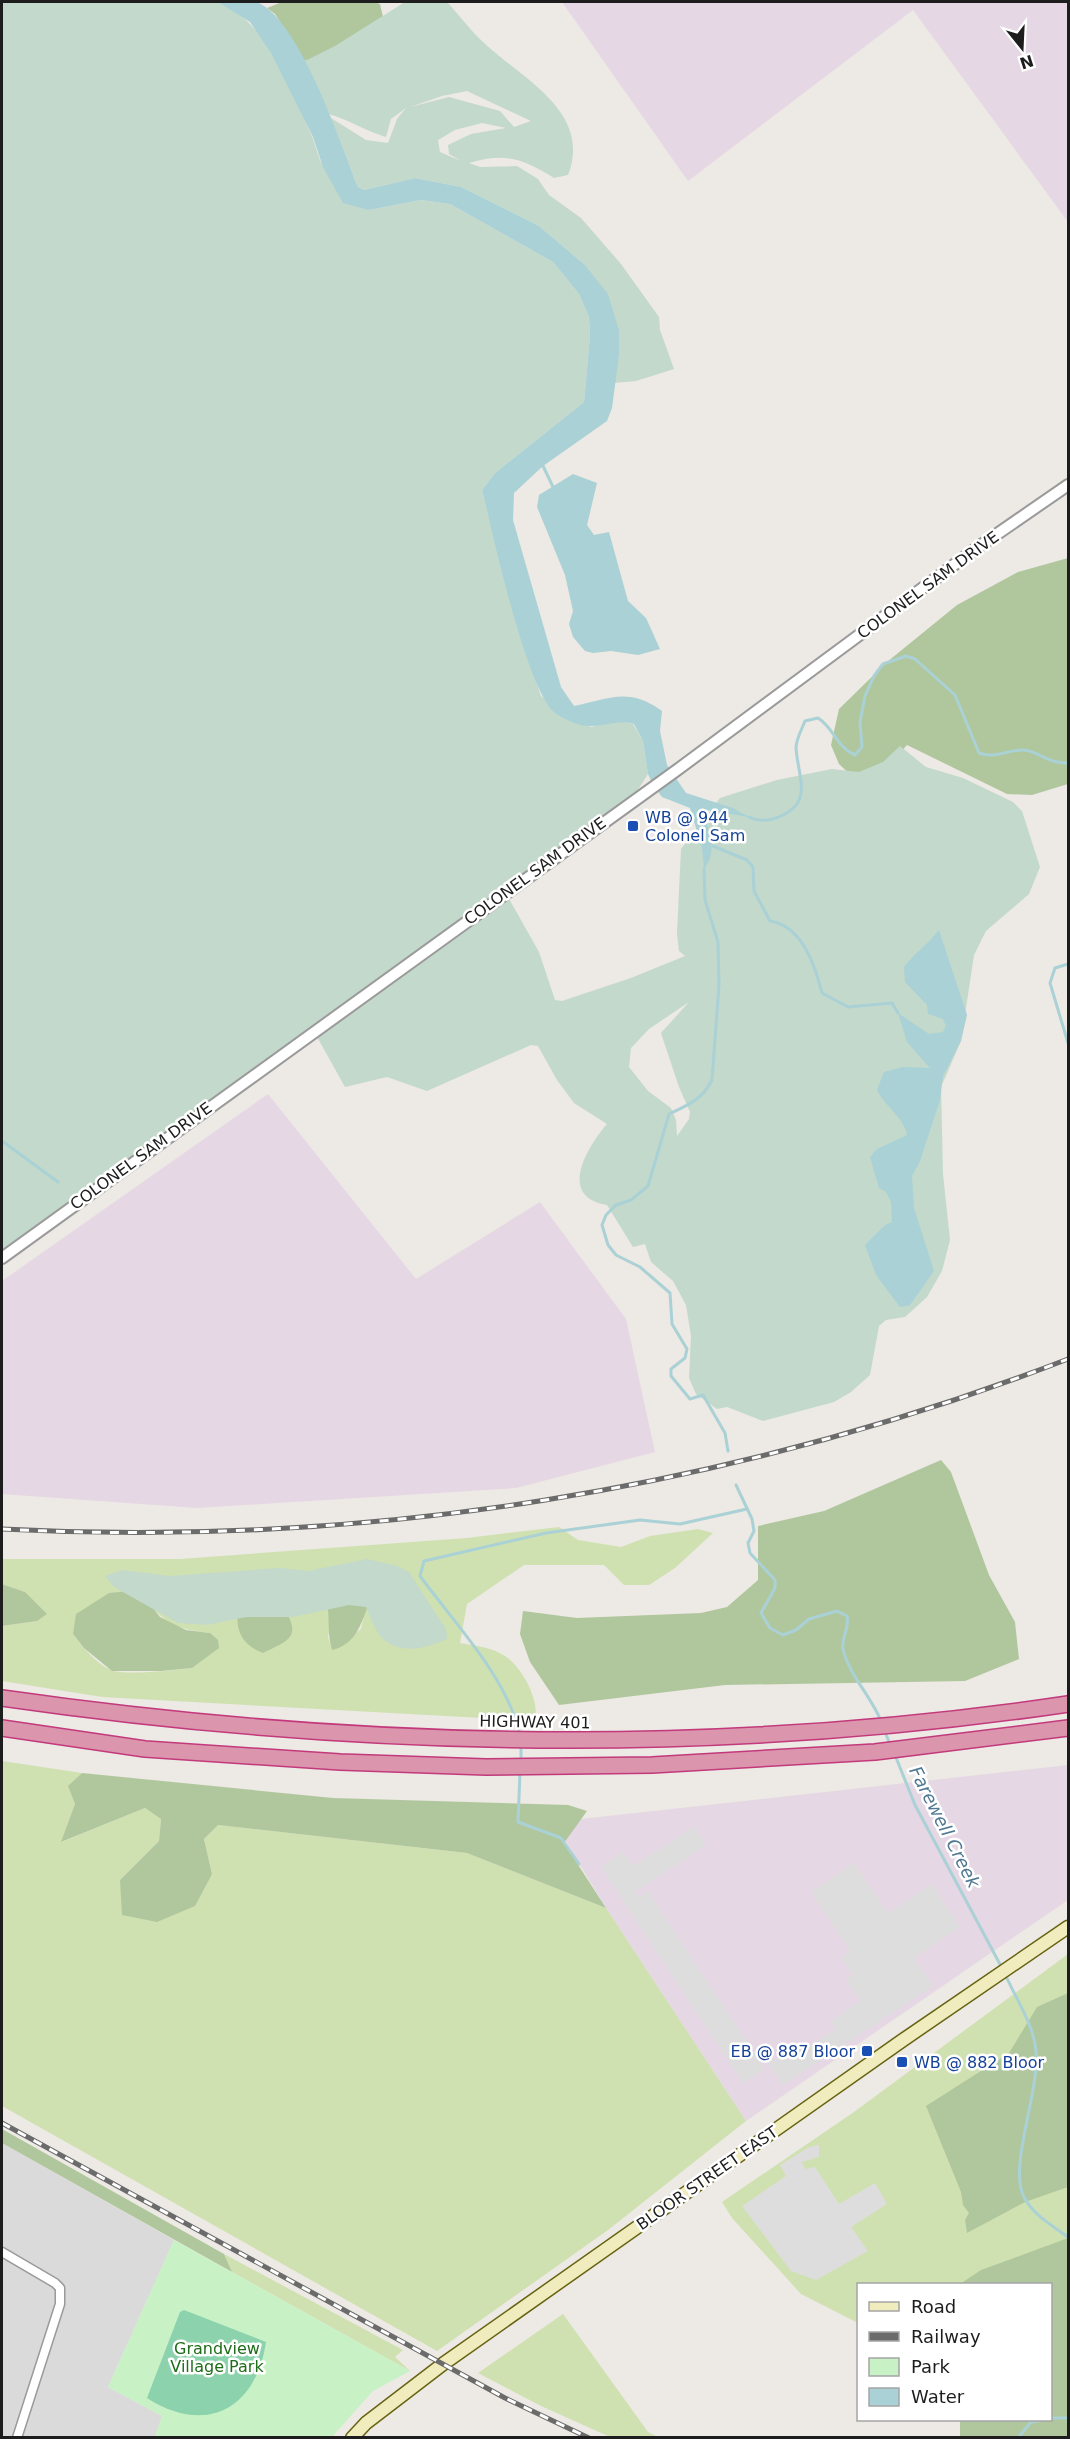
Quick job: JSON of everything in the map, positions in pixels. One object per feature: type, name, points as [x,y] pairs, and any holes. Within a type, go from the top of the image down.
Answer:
[{"type":"highway","name":"HIGHWAY 401","points":[[2,1698],[124,1716],[389,1738],[631,1742],[777,1736],[872,1728],[1068,1704]]},
{"type":"highway","points":[[2,1728],[156,1750],[340,1762],[464,1766],[652,1765],[874,1752],[1068,1728]]},
{"type":"main road","name":"BLOOR STREET EAST","points":[[352,2438],[366,2423],[443,2364],[1068,1927]]},
{"type":"street","name":"COLONEL SAM DRIVE","points":[[2,1258],[642,796],[974,550],[1068,485]]},
{"type":"street","points":[[2,2252],[55,2283],[60,2288],[61,2295],[17,2438]]},
{"type":"shaded area","points":[[562,2],[1068,2],[1068,222],[913,10],[688,181]]},
{"type":"shaded area","points":[[268,1094],[416,1279],[540,1202],[626,1319],[655,1452],[516,1488],[197,1508],[2,1494],[2,1281]]},
{"type":"shaded area","points":[[1068,1765],[1068,1900],[746,2121],[606,1908],[554,1822]]},
{"type":"shaded area","points":[[694,1827],[706,1845],[635,1892],[639,1897],[648,1891],[765,2069],[743,2083],[601,1867],[623,1852],[633,1866]]},
{"type":"shaded area","points":[[854,1863],[888,1913],[932,1884],[960,1927],[914,1958],[933,1986],[783,2085],[768,2063],[800,2042],[805,2049],[836,2029],[831,2021],[860,2001],[846,1980],[853,1975],[841,1958],[850,1951],[811,1892]]},
{"type":"shaded area","points":[[2,2143],[174,2240],[108,2387],[162,2416],[155,2437],[2,2437]]},
{"type":"shaded area","points":[[819,2145],[819,2157],[802,2162],[805,2169],[815,2167],[839,2204],[875,2183],[887,2204],[851,2227],[868,2251],[816,2280],[791,2271],[742,2206],[786,2176],[780,2165],[809,2147]]},
{"type":"green space","points":[[2,2],[218,2],[251,25],[264,41],[286,78],[325,169],[369,210],[421,200],[450,204],[553,262],[579,294],[589,317],[590,336],[584,402],[495,473],[482,490],[511,604],[541,696],[591,727],[619,721],[633,724],[643,741],[648,774],[632,799],[504,890],[539,952],[555,1000],[562,1001],[631,978],[685,956],[679,951],[677,934],[681,849],[720,798],[777,780],[832,769],[859,772],[883,762],[900,746],[926,767],[963,778],[1013,802],[1022,811],[1040,867],[1029,894],[986,931],[974,955],[961,1041],[941,1087],[943,1174],[950,1240],[942,1271],[927,1297],[905,1317],[886,1320],[879,1326],[870,1375],[851,1392],[834,1402],[763,1421],[727,1407],[717,1409],[696,1394],[689,1378],[691,1336],[686,1305],[673,1281],[651,1262],[645,1244],[633,1247],[607,1205],[592,1200],[583,1192],[580,1182],[585,1158],[607,1124],[574,1103],[557,1080],[538,1046],[531,1045],[427,1091],[387,1077],[345,1087],[316,1035],[2,1256]],"holes":[[[689,1002],[661,1033],[690,1112],[689,1119],[677,1136],[676,1120],[671,1108],[648,1091],[629,1067],[631,1048],[649,1029]]]},
{"type":"green space","points":[[282,2],[374,2],[380,4],[383,17],[370,40],[305,61],[275,14],[267,8]]},
{"type":"green space","points":[[405,2],[448,3],[482,41],[549,98],[562,114],[570,132],[573,152],[568,175],[554,178],[533,166],[513,159],[493,158],[469,163],[480,167],[517,166],[538,179],[549,195],[581,218],[621,264],[659,317],[660,330],[674,369],[636,381],[613,383],[619,355],[584,264],[539,226],[461,187],[415,178],[364,190],[358,187],[331,118],[366,140],[388,143],[397,119],[406,108],[391,119],[386,137],[329,114],[305,61],[335,46]],"holes":[[[467,91],[531,121],[514,127],[500,111],[449,97],[410,107],[442,96]],[[482,123],[506,128],[471,134],[448,145],[449,154],[461,161],[440,152],[438,140],[455,130]]]},
{"type":"green space","points":[[1068,558],[1068,784],[1032,795],[1007,794],[907,745],[878,777],[858,782],[839,764],[831,745],[839,709],[887,662],[957,605],[1018,572]]},
{"type":"green space","points":[[941,1460],[951,1472],[989,1575],[1015,1622],[1019,1659],[965,1681],[725,1685],[559,1705],[530,1662],[520,1634],[523,1611],[577,1618],[701,1613],[727,1607],[758,1580],[758,1526],[824,1511]]},
{"type":"green space","points":[[559,1527],[578,1540],[621,1547],[650,1536],[698,1529],[713,1533],[675,1568],[649,1585],[624,1585],[604,1565],[524,1565],[467,1604],[460,1643],[483,1647],[512,1661],[529,1686],[535,1704],[535,1721],[102,1697],[2,1681],[2,1626],[37,1621],[25,1592],[2,1584],[2,1559],[180,1559],[467,1538]],"holes":[[[146,1599],[160,1615],[173,1624],[189,1630],[210,1633],[192,1668],[138,1673],[118,1672],[105,1667],[95,1659],[73,1634]],[[364,1615],[361,1629],[332,1650],[328,1637],[331,1623]]]},
{"type":"green space","points":[[367,1559],[397,1566],[409,1572],[446,1629],[447,1639],[423,1647],[407,1649],[392,1645],[381,1637],[366,1607],[349,1605],[293,1617],[246,1617],[207,1625],[178,1623],[114,1587],[105,1576],[123,1570],[169,1576],[280,1568],[308,1571]]},
{"type":"green space","points":[[2,1584],[25,1592],[47,1614],[37,1621],[2,1626]]},
{"type":"green space","points":[[130,1591],[146,1599],[160,1617],[186,1630],[210,1633],[218,1640],[219,1648],[192,1668],[161,1671],[112,1671],[84,1648],[73,1634],[76,1614],[109,1593]]},
{"type":"green space","points":[[371,1598],[362,1623],[353,1637],[341,1647],[332,1650],[327,1602]]},
{"type":"green space","points":[[285,1610],[290,1619],[292,1633],[285,1642],[263,1653],[256,1650],[242,1637],[238,1626],[238,1612]]},
{"type":"green space","points":[[2,1761],[82,1773],[69,1786],[75,1804],[62,1842],[145,1808],[161,1819],[159,1841],[120,1880],[212,1874],[204,1839],[218,1825],[467,1853],[606,1908],[746,2121],[608,2230],[437,2351],[2,2106]]},
{"type":"green space","points":[[82,1773],[333,1798],[568,1805],[587,1811],[564,1843],[606,1908],[467,1853],[218,1825],[204,1839],[212,1874],[195,1906],[157,1922],[122,1915],[120,1880],[159,1841],[161,1819],[145,1808],[61,1842],[75,1804],[68,1786]]},
{"type":"green space","points":[[1068,1954],[1068,2367],[1052,2293],[1052,2283],[857,2283],[857,2322],[801,2294],[732,2218],[722,2202],[854,2112]]},
{"type":"green space","points":[[1068,1993],[1068,2187],[1025,2202],[967,2233],[965,2220],[969,2213],[963,2205],[961,2192],[926,2106],[1009,2053],[1037,2007]]},
{"type":"green space","points":[[2,2129],[224,2254],[232,2272],[2,2143]]},
{"type":"green space","points":[[1068,2238],[1068,2437],[960,2437],[960,2421],[1052,2421],[1052,2283],[962,2283],[981,2270]]},
{"type":"green space","name":"Grandview Village Park","points":[[174,2240],[410,2371],[373,2391],[332,2437],[155,2437],[162,2416],[108,2387]]},
{"type":"green space","points":[[224,2254],[403,2350],[395,2357],[410,2371],[232,2272]]},
{"type":"green space","points":[[184,2310],[266,2342],[260,2365],[251,2384],[240,2399],[225,2409],[208,2415],[189,2415],[169,2409],[147,2398],[180,2312]]},
{"type":"green space","points":[[563,2314],[648,2432],[658,2437],[610,2437],[541,2406],[478,2373]]},
{"type":"water","points":[[218,2],[259,3],[275,15],[290,34],[318,86],[358,187],[364,190],[415,178],[461,187],[539,226],[584,264],[608,294],[619,331],[619,355],[612,408],[607,421],[543,466],[514,493],[513,520],[561,687],[574,706],[620,696],[640,699],[651,704],[662,711],[660,731],[667,765],[686,793],[733,808],[749,817],[706,810],[704,814],[710,835],[711,856],[704,869],[702,848],[690,808],[662,797],[653,785],[648,774],[643,741],[634,724],[623,722],[593,726],[580,725],[558,715],[547,703],[523,648],[512,612],[482,490],[495,473],[584,402],[590,336],[589,317],[579,294],[553,262],[450,204],[421,200],[369,210],[343,203],[323,167],[313,137],[271,53],[250,22]]},
{"type":"water","points":[[573,474],[597,483],[587,525],[594,535],[609,532],[628,601],[646,618],[660,649],[638,655],[611,651],[593,653],[585,651],[573,637],[569,624],[573,611],[565,575],[537,507],[539,495]]},
{"type":"water","points":[[939,930],[967,1015],[961,1041],[943,1076],[940,1100],[920,1161],[912,1176],[914,1208],[934,1271],[910,1305],[900,1307],[876,1275],[865,1245],[885,1225],[892,1222],[891,1202],[886,1192],[879,1188],[870,1157],[877,1149],[907,1135],[898,1117],[877,1090],[884,1072],[903,1067],[930,1068],[907,1042],[898,1013],[929,1034],[943,1032],[946,1026],[943,1019],[928,1014],[927,1005],[905,982],[904,967]]},
{"type":"waterway","points":[[543,466],[554,489]]},
{"type":"waterway","points":[[749,817],[759,820],[773,819],[788,812],[796,805],[801,789],[796,745],[805,721],[818,718],[844,748],[855,755],[862,747],[860,722],[865,696],[874,676],[883,664],[906,656],[915,659],[955,695],[979,753],[995,755],[1027,750],[1054,761],[1068,763]]},
{"type":"waterway","points":[[713,846],[747,860],[753,867],[754,891],[770,921],[791,930],[799,939],[811,959],[822,993],[848,1007],[892,1003],[898,1013]]},
{"type":"waterway","name":"Farewell Creek","points":[[704,869],[705,900],[718,942],[719,985],[712,1080],[699,1097],[669,1114],[648,1186],[631,1200],[616,1205],[606,1215],[602,1225],[608,1245],[616,1255],[640,1267],[670,1293],[672,1324],[687,1349],[685,1358],[671,1369],[671,1376],[690,1399],[703,1395],[725,1433],[728,1451]]},
{"type":"waterway","points":[[1068,964],[1055,968],[1050,983],[1068,1043]]},
{"type":"waterway","points":[[2,1141],[58,1182]]},
{"type":"waterway","name":"Farewell Creek","points":[[736,1485],[752,1519],[754,1531],[748,1543],[750,1553],[775,1580],[775,1588],[761,1613],[770,1628],[783,1635],[796,1630],[809,1619],[837,1611],[847,1616],[843,1645],[846,1659],[881,1721]]},
{"type":"waterway","points":[[520,1735],[504,1692],[492,1672],[420,1576],[424,1561],[546,1533],[640,1520],[680,1524],[747,1509]]},
{"type":"waterway","name":"Farewell Creek","points":[[884,1730],[891,1746]]},
{"type":"waterway","points":[[521,1745],[521,1762]]},
{"type":"waterway","name":"Farewell Creek","points":[[895,1755],[915,1805],[1002,1968]]},
{"type":"waterway","points":[[520,1772],[518,1822],[561,1838],[579,1864]]},
{"type":"waterway","name":"Farewell Creek","points":[[1005,1974],[1028,2021],[1036,2051],[1034,2086],[1022,2148],[1020,2184],[1024,2197],[1033,2209],[1068,2237]]},
{"type":"waterway","name":"Farewell Creek","points":[[1052,2418],[1068,2418]]},
{"type":"waterway","name":"Farewell Creek","points":[[1018,2438],[1031,2422],[1038,2421]]},
{"type":"railway","points":[[2,1529],[138,1533],[274,1529],[409,1518],[544,1500],[678,1475],[810,1444],[940,1405],[1068,1359]]},
{"type":"railway","points":[[2,2123],[505,2398],[589,2438]]},
{"type":"place","name":"WB @ 944 Colonel Sam","points":[[633,826]]},
{"type":"place","name":"EB @ 887 Bloor","points":[[867,2051]]},
{"type":"place","name":"WB @ 882 Bloor","points":[[902,2062]]}]
